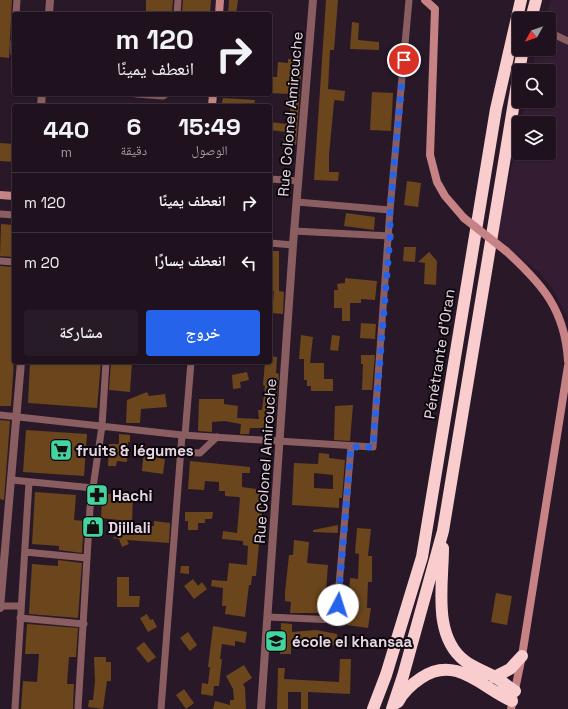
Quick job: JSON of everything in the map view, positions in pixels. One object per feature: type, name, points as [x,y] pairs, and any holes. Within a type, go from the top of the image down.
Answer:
[{"type":"highway","name":"Pénétrante d'Oran","points":[[373,709],[386,675],[422,557],[496,109],[521,0]]},
{"type":"highway","points":[[533,12],[536,0]]},
{"type":"highway","points":[[392,709],[403,676],[443,531],[513,108]]},
{"type":"highway","points":[[443,531],[441,611],[444,632],[454,652],[463,660],[494,677],[513,701]]},
{"type":"highway","points":[[494,677],[510,669],[522,656]]},
{"type":"highway","points":[[395,709],[399,700],[410,686],[436,670],[452,669],[491,688],[513,701]]},
{"type":"main road","points":[[219,12],[220,0]]},
{"type":"main road","points":[[425,0],[435,9],[430,155],[437,182],[445,196],[464,218],[506,251],[536,278],[548,295],[562,325],[568,348],[568,361]]},
{"type":"main road","points":[[0,195],[12,196]]},
{"type":"main road","points":[[513,701],[522,656],[568,366]]},
{"type":"street","points":[[16,12],[17,0]]},
{"type":"street","points":[[49,12],[50,0]]},
{"type":"street","points":[[176,12],[178,0]]},
{"type":"street","name":"Rue Colonel Amirouche","points":[[261,709],[296,202],[313,0]]},
{"type":"street","points":[[0,415],[184,435],[351,447],[373,447],[390,236],[390,210],[409,0]]},
{"type":"street","points":[[435,9],[436,0]]},
{"type":"street","points":[[556,35],[568,41]]},
{"type":"street","points":[[272,179],[298,180]]},
{"type":"street","points":[[296,202],[390,210]]},
{"type":"street","points":[[0,214],[12,215]]},
{"type":"street","points":[[294,231],[390,236]]},
{"type":"street","points":[[272,243],[293,245]]},
{"type":"street","points":[[0,261],[12,262]]},
{"type":"street","points":[[20,606],[0,607],[4,530],[12,480],[21,364]]},
{"type":"street","points":[[78,709],[87,558],[93,488],[102,426],[106,364]]},
{"type":"street","points":[[161,709],[181,452],[191,364]]},
{"type":"street","points":[[181,452],[200,454],[217,437]]},
{"type":"street","points":[[268,617],[336,620],[351,447]]},
{"type":"street","points":[[12,480],[93,488]]},
{"type":"street","points":[[15,709],[20,606],[29,482]]},
{"type":"street","points":[[25,552],[87,558]]},
{"type":"street","points":[[20,618],[84,624]]},
{"type":"shaded area","points":[[551,0],[568,0],[568,319],[554,291],[539,272],[496,239],[513,160],[556,160],[556,116],[522,116],[524,108],[556,108],[556,64],[534,64],[535,56],[556,56],[556,12],[547,12]]},
{"type":"building","points":[[0,0],[12,0],[9,58],[0,57]]},
{"type":"building","points":[[146,0],[173,0],[172,11],[146,11]]},
{"type":"building","points":[[183,0],[211,0],[210,12],[182,12]]},
{"type":"building","points":[[229,0],[238,0],[236,12],[228,12]]},
{"type":"building","points":[[326,0],[338,0],[334,50],[330,50],[328,89],[345,91],[344,101],[335,100],[334,102],[329,155],[329,172],[339,172],[338,181],[314,180]]},
{"type":"building","points":[[352,22],[359,23],[358,40],[379,42],[379,50],[350,49]]},
{"type":"building","points":[[301,58],[296,145],[283,143],[285,132],[272,130],[272,122],[286,124],[286,121],[289,121],[291,103],[287,103],[288,94],[272,93],[272,77],[277,77],[278,62],[288,63],[288,59]]},
{"type":"building","points":[[372,92],[393,93],[391,131],[370,130]]},
{"type":"building","points":[[223,98],[255,100],[254,104],[222,104]]},
{"type":"building","points":[[0,143],[12,144],[12,162],[0,161]]},
{"type":"building","points":[[407,181],[421,183],[418,207],[404,205]]},
{"type":"building","points":[[346,213],[375,217],[374,230],[344,226]]},
{"type":"building","points":[[1,224],[12,225],[12,257],[0,256]]},
{"type":"building","points":[[404,247],[416,247],[415,262],[403,261]]},
{"type":"building","points":[[272,251],[279,251],[279,291],[284,292],[283,314],[272,313],[274,291],[272,291]]},
{"type":"building","points":[[429,252],[437,261],[436,285],[424,284],[425,263],[418,262]]},
{"type":"building","points":[[0,266],[12,267],[12,364],[14,364],[11,406],[0,406]]},
{"type":"building","points":[[345,278],[377,281],[375,300],[361,299],[361,303],[350,303],[350,321],[342,321],[342,308],[334,308],[334,290],[338,290],[337,284],[345,283]]},
{"type":"building","points":[[361,323],[376,324],[375,339],[360,338]]},
{"type":"building","points":[[301,335],[313,337],[310,363],[324,363],[324,379],[333,379],[333,391],[311,391],[311,386],[307,386],[307,380],[304,380],[304,359],[299,359]]},
{"type":"building","points":[[332,335],[340,336],[338,351],[330,350]]},
{"type":"building","points":[[361,355],[375,355],[372,390],[362,390],[363,364],[361,364]]},
{"type":"building","points":[[272,356],[277,357],[276,373],[279,374],[276,408],[270,407],[271,425],[274,425],[274,433],[263,433],[263,428],[250,428],[249,434],[240,434],[241,424],[224,421],[212,422],[212,432],[198,431],[199,399],[224,399],[224,404],[238,406],[237,418],[259,419],[258,410],[262,410],[265,386],[263,385],[265,364],[272,364]]},
{"type":"building","points":[[30,364],[101,364],[97,408],[28,403]]},
{"type":"building","points":[[111,364],[132,364],[130,392],[109,390]]},
{"type":"building","points":[[247,372],[249,380],[240,382],[241,388],[233,389],[232,375]]},
{"type":"building","points":[[147,392],[149,396],[165,394],[167,407],[141,409],[140,423],[126,423],[127,400]]},
{"type":"building","points":[[353,405],[350,441],[334,440],[335,406]]},
{"type":"building","points":[[0,420],[10,421],[4,500],[0,499]]},
{"type":"building","points":[[26,430],[87,434],[84,476],[23,472]]},
{"type":"building","points":[[119,434],[130,435],[130,442],[128,442],[127,462],[117,461],[116,466],[108,466],[109,444],[119,444]]},
{"type":"building","points":[[158,446],[159,458],[165,459],[163,474],[142,471],[144,447]]},
{"type":"building","points":[[319,453],[329,454],[329,458],[345,460],[342,498],[339,498],[339,508],[292,505],[294,463],[318,464]],"holes":[[[314,473],[333,475],[333,489],[314,488]]]},
{"type":"building","points":[[190,461],[250,467],[250,473],[242,473],[242,487],[264,490],[256,576],[252,576],[251,585],[249,585],[245,617],[225,614],[226,606],[222,606],[223,588],[211,586],[212,580],[227,581],[229,563],[247,565],[248,546],[243,545],[243,541],[222,539],[223,531],[237,533],[240,498],[225,496],[225,491],[219,491],[219,482],[205,481],[204,490],[188,489]]},
{"type":"building","points":[[35,492],[76,495],[74,520],[84,521],[82,553],[59,550],[59,546],[32,544]]},
{"type":"building","points":[[108,494],[133,494],[132,525],[154,526],[154,521],[170,523],[169,543],[127,540],[129,544],[122,547],[119,539],[112,538],[124,534],[119,520],[101,518],[102,499],[108,499]]},
{"type":"building","points":[[185,512],[213,512],[212,519],[205,519],[205,523],[198,523],[198,530],[188,530],[188,521],[185,521]]},
{"type":"building","points":[[338,525],[338,533],[313,532],[313,530]]},
{"type":"building","points":[[357,528],[371,529],[368,556],[372,556],[372,582],[368,582],[367,608],[371,608],[368,628],[347,625],[350,578],[358,579],[359,554],[355,553]]},
{"type":"building","points":[[294,540],[309,542],[307,563],[328,565],[326,591],[334,590],[332,609],[329,609],[329,613],[290,613],[291,602],[285,601],[285,592],[289,555],[293,555]]},
{"type":"building","points":[[58,560],[82,563],[78,618],[29,614],[32,564],[58,566]]},
{"type":"building","points":[[181,566],[189,566],[189,574],[180,573]]},
{"type":"building","points":[[117,577],[129,577],[129,596],[140,596],[139,607],[117,607]]},
{"type":"building","points":[[193,579],[198,586],[202,582],[207,589],[194,599],[184,586]]},
{"type":"building","points":[[496,593],[512,596],[507,625],[491,622]]},
{"type":"building","points":[[147,614],[150,620],[153,619],[157,627],[148,632],[140,618]]},
{"type":"building","points":[[281,623],[292,624],[292,632],[316,630],[337,634],[338,646],[312,643],[291,644],[291,654],[280,654]]},
{"type":"building","points":[[27,624],[78,628],[76,657],[69,657],[67,684],[74,684],[73,709],[21,709],[23,681],[37,682],[39,654],[25,654]]},
{"type":"building","points":[[213,626],[247,632],[245,643],[235,641],[235,646],[222,644],[219,686],[214,686],[213,696],[201,694],[202,683],[208,684],[210,667],[208,667]]},
{"type":"building","points":[[188,632],[197,645],[190,651],[180,638]]},
{"type":"building","points":[[144,642],[156,657],[148,663],[136,648]]},
{"type":"building","points":[[94,657],[106,657],[106,662],[111,662],[111,681],[107,681],[103,709],[88,707],[89,700],[93,700],[95,682]]},
{"type":"building","points":[[340,659],[351,659],[350,694],[308,692],[308,709],[301,709],[301,692],[288,692],[288,709],[277,709],[278,668],[285,668],[284,679],[339,682]]},
{"type":"building","points":[[244,665],[252,678],[243,684],[245,688],[246,709],[213,709],[215,701],[230,705],[230,700],[234,700],[233,689],[226,676]]},
{"type":"building","points":[[184,689],[194,703],[186,709],[176,695]]},
{"type":"place","name":"fruits & légumes","points":[[61,450]]},
{"type":"place","name":"Hachi","points":[[97,495]]},
{"type":"place","name":"Djillali","points":[[93,527]]},
{"type":"place","name":"école el khansaa","points":[[276,641]]},
{"type":"route","points":[[338,605],[351,447],[373,447],[390,236],[390,210],[404,60]]}]
